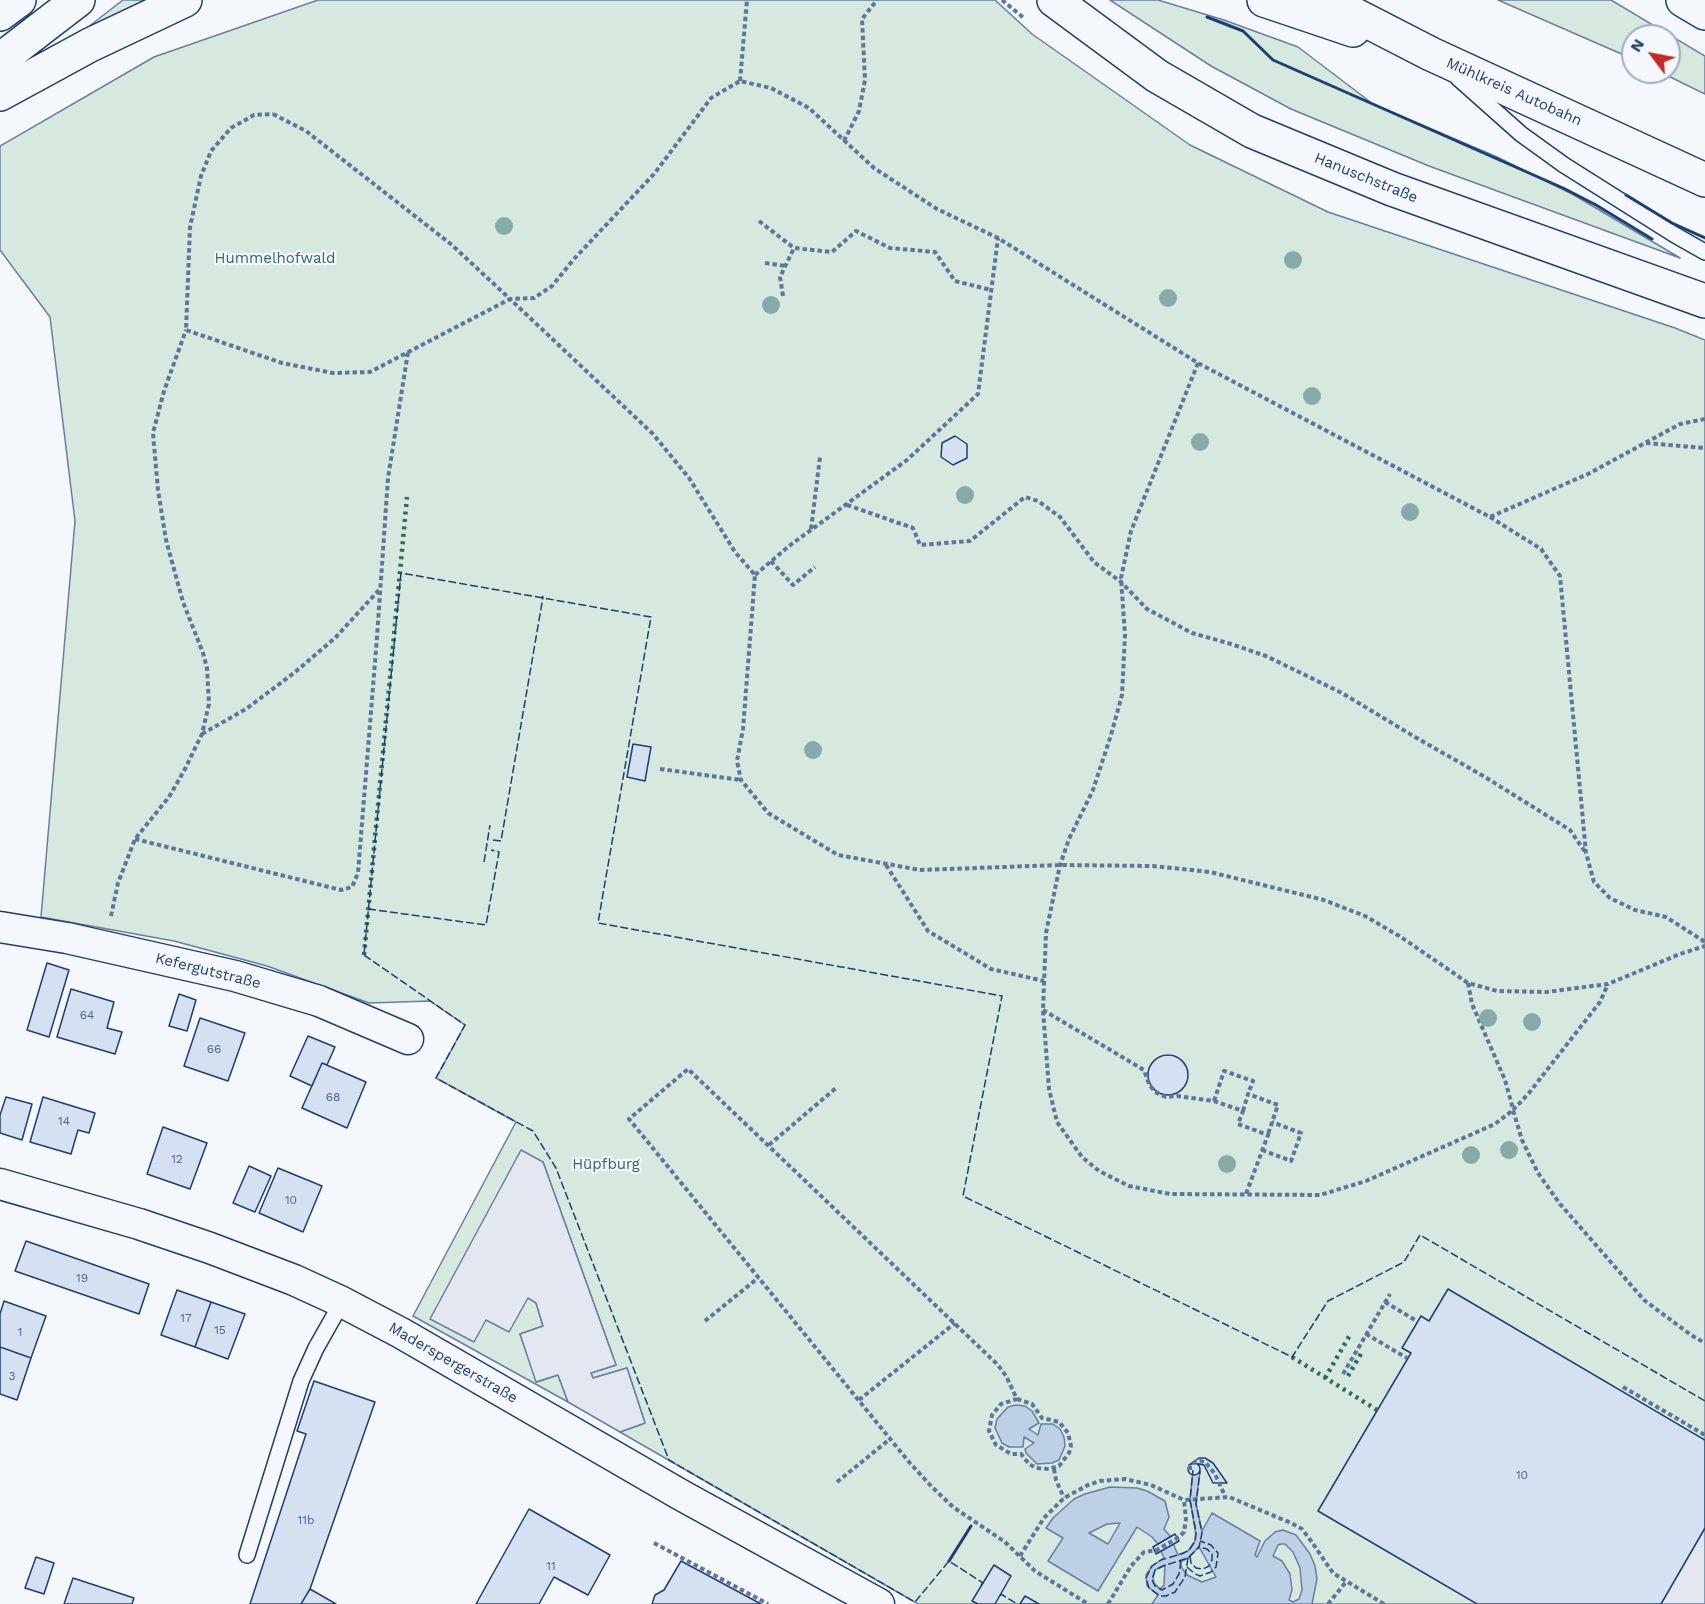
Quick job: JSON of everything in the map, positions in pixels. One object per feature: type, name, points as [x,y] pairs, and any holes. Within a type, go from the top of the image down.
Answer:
[{"type":"main road","points":[[0,14],[19,0]]},
{"type":"main road","points":[[0,60],[78,0]]},
{"type":"main road","points":[[0,94],[90,45],[185,0]]},
{"type":"main road","name":"Hanuschstraße","points":[[1054,0],[1157,76],[1252,130],[1392,189],[1705,301]]},
{"type":"main road","points":[[1264,0],[1306,16],[1431,54]]},
{"type":"main road","name":"Mühlkreis Autobahn","points":[[1326,0],[1431,54],[1705,180]]},
{"type":"main road","points":[[1683,0],[1705,13]]},
{"type":"street","name":"Kefergutstraße","points":[[0,927],[104,946],[235,976],[320,1001],[408,1039]]},
{"type":"street","name":"Maderspergerstraße","points":[[0,1184],[139,1224],[210,1248],[294,1280],[342,1302],[401,1333],[681,1495],[879,1604]]},
{"type":"lane","points":[[1431,54],[1530,140],[1564,165],[1705,252]]},
{"type":"lane","points":[[247,1555],[301,1381],[316,1348],[342,1302]]},
{"type":"path","points":[[740,81],[747,0]]},
{"type":"path","points":[[844,141],[859,111],[865,80],[862,19],[877,0]]},
{"type":"path","points":[[186,330],[282,363],[333,374],[369,372],[510,299],[534,298],[552,286],[574,259],[654,174],[711,98],[740,81],[771,88],[809,108],[874,168],[937,209],[998,238],[1198,363],[1490,517],[1541,549],[1560,576],[1586,853],[1594,882],[1610,898],[1635,909],[1666,917],[1705,944]]},
{"type":"path","points":[[104,946],[118,884],[135,839],[169,797],[202,734],[209,704],[207,668],[183,602],[166,540],[158,490],[153,433],[186,330],[190,227],[201,176],[211,151],[231,128],[254,115],[273,114],[306,131],[452,245],[652,434],[689,477],[735,552],[754,575],[743,729],[737,760],[741,780],[768,813],[838,855],[920,870],[1060,865],[1153,866],[1210,872],[1324,900],[1365,916],[1468,983],[1497,991],[1546,992],[1608,984],[1705,944]]},
{"type":"path","points":[[759,221],[794,248],[832,252],[856,231],[890,248],[935,252],[955,281],[991,290]]},
{"type":"path","points":[[754,575],[907,460],[978,394],[998,238]]},
{"type":"path","points":[[783,296],[780,277],[794,248]]},
{"type":"path","points":[[765,263],[786,266]]},
{"type":"path","points":[[135,839],[340,890],[352,887],[358,873],[388,478],[408,352]]},
{"type":"path","points":[[1198,363],[1131,531],[1121,582],[1125,635],[1122,694],[1092,790],[1069,839],[1060,865],[1046,933],[1043,1010],[1049,1089],[1057,1122],[1082,1157],[1099,1171],[1129,1186],[1170,1194],[1320,1195],[1366,1181],[1495,1124],[1513,1110],[1528,1093],[1600,1002],[1608,984]]},
{"type":"path","points":[[1490,517],[1588,474],[1680,424],[1705,419]]},
{"type":"path","points":[[1645,443],[1705,448]]},
{"type":"path","points":[[811,530],[820,457]]},
{"type":"path","points":[[847,505],[913,528],[920,545],[970,541],[1025,497],[1038,501],[1060,517],[1094,562],[1121,582],[1147,609],[1192,633],[1266,656],[1309,676],[1485,777],[1570,830],[1586,853]]},
{"type":"path","points":[[771,561],[793,585],[815,567]]},
{"type":"path","points":[[202,734],[246,709],[294,673],[335,638],[380,590]]},
{"type":"path","points":[[660,769],[741,780]]},
{"type":"path","points":[[885,863],[928,931],[991,969],[1044,981]]},
{"type":"path","points":[[1468,983],[1472,1004],[1504,1080],[1522,1140],[1538,1173],[1560,1204],[1644,1300],[1691,1335],[1705,1342]]},
{"type":"path","points":[[1043,1010],[1144,1070],[1155,1092],[1166,1097],[1177,1096],[1214,1101],[1243,1111]]},
{"type":"path","points":[[1017,1399],[998,1365],[688,1069],[629,1119],[909,1462],[952,1507],[1005,1542],[1044,1578],[1088,1604]]},
{"type":"path","points":[[1214,1101],[1224,1071],[1253,1081],[1238,1124],[1268,1135]]},
{"type":"path","points":[[769,1145],[836,1088]]},
{"type":"path","points":[[1246,1194],[1278,1105],[1248,1094]]},
{"type":"path","points":[[1262,1150],[1291,1161],[1301,1133],[1272,1122]]},
{"type":"path","points":[[705,1321],[758,1278]]},
{"type":"path","points":[[1343,1374],[1390,1294]]},
{"type":"path","points":[[1385,1302],[1415,1320]]},
{"type":"path","points":[[859,1400],[956,1323]]},
{"type":"path","points":[[1366,1334],[1407,1358]]},
{"type":"path","points":[[1623,1387],[1705,1435]]},
{"type":"path","points":[[1017,1399],[1032,1404],[1042,1418],[1059,1422],[1068,1433],[1071,1446],[1069,1453],[1065,1461],[1054,1469],[1036,1468],[1029,1464],[1021,1454],[1004,1451],[992,1438],[989,1431],[992,1414],[1001,1404],[1017,1399]]},
{"type":"path","points":[[837,1482],[890,1438]]},
{"type":"path","points":[[1190,1470],[1190,1466],[1195,1462],[1206,1462],[1215,1474],[1225,1496]]},
{"type":"path","points":[[1054,1469],[1064,1498]]},
{"type":"path","points":[[1020,1556],[1044,1518],[1064,1498],[1094,1483],[1125,1479],[1151,1485],[1184,1500],[1225,1496],[1237,1498],[1302,1529],[1333,1573],[1384,1604]]},
{"type":"path","points":[[1108,1604],[1133,1563],[1144,1552],[1153,1551],[1184,1532],[1184,1500]]},
{"type":"path","points":[[654,1543],[768,1604]]},
{"type":"path","points":[[1328,1604],[1346,1582]]},
{"type":"green space","points":[[123,0],[151,0],[83,31]]},
{"type":"green space","points":[[318,0],[995,0],[1032,34],[1190,145],[1328,212],[1705,340],[1705,1604],[918,1604],[620,1432],[645,1423],[627,1368],[593,1378],[591,1373],[616,1365],[543,1162],[486,1320],[528,1298],[536,1302],[543,1326],[520,1334],[537,1382],[558,1375],[568,1402],[413,1316],[516,1122],[436,1078],[465,1025],[430,1001],[369,1003],[267,966],[174,941],[41,917],[75,521],[50,317],[0,250],[0,146],[154,57]]},
{"type":"green space","points":[[1110,0],[1158,0],[1224,20],[1298,47],[1373,104],[1497,157],[1574,195],[1680,258],[1429,166],[1291,109],[1211,66]]},
{"type":"green space","points":[[1498,0],[1611,0],[1651,24],[1621,24],[1621,54]]},
{"type":"green space","points":[[1681,42],[1705,56],[1705,94],[1681,82]]},
{"type":"shaded area","points":[[521,1150],[543,1162],[616,1365],[591,1373],[593,1378],[627,1368],[645,1423],[620,1432],[568,1402],[558,1375],[536,1382],[520,1334],[543,1326],[536,1303],[528,1298],[509,1332],[486,1320],[474,1342],[430,1319]]},
{"type":"shaded area","points":[[1705,1528],[1705,1604],[1661,1604]]},
{"type":"water","points":[[1025,1406],[1032,1411],[1039,1423],[1029,1429],[1038,1435],[1041,1424],[1053,1424],[1060,1429],[1065,1446],[1059,1460],[1037,1464],[1025,1449],[1034,1443],[1024,1437],[1023,1447],[1009,1447],[1002,1443],[995,1428],[997,1419],[1008,1407]]},
{"type":"water","points":[[1193,1470],[1200,1471],[1196,1504],[1202,1531],[1212,1513],[1260,1541],[1255,1555],[1257,1557],[1265,1541],[1275,1532],[1283,1530],[1296,1535],[1310,1554],[1315,1566],[1317,1579],[1312,1604],[1152,1604],[1158,1595],[1147,1586],[1146,1575],[1152,1566],[1164,1558],[1152,1537],[1137,1527],[1098,1591],[1048,1561],[1063,1538],[1046,1528],[1053,1518],[1074,1499],[1085,1494],[1110,1487],[1137,1488],[1165,1501],[1169,1517],[1164,1529],[1170,1536],[1178,1555],[1188,1551],[1195,1541],[1190,1500]],"holes":[[[1120,1523],[1108,1544],[1089,1533],[1107,1524]],[[1285,1544],[1293,1552],[1300,1568],[1302,1590],[1299,1599],[1293,1602],[1289,1600],[1292,1590],[1290,1574],[1282,1561],[1273,1556],[1278,1545]],[[1199,1547],[1216,1577],[1202,1582],[1187,1575],[1180,1562],[1188,1558]],[[1165,1565],[1164,1585],[1160,1589],[1154,1583],[1155,1570]]]},
{"type":"building","points":[[955,436],[967,444],[967,458],[953,465],[941,457],[942,443]]},
{"type":"building","points":[[633,744],[651,747],[645,781],[627,777]]},
{"type":"building","points":[[47,963],[69,970],[49,1037],[27,1030]]},
{"type":"building","points":[[71,989],[114,1002],[107,1028],[122,1032],[115,1054],[57,1037]]},
{"type":"building","points":[[179,994],[196,1000],[187,1031],[169,1026]]},
{"type":"building","points":[[200,1018],[245,1033],[228,1081],[184,1066]]},
{"type":"building","points":[[308,1036],[335,1047],[327,1065],[322,1063],[312,1086],[290,1076]]},
{"type":"building","points":[[1168,1055],[1182,1061],[1188,1075],[1182,1089],[1168,1095],[1154,1089],[1148,1075],[1154,1061]]},
{"type":"building","points":[[322,1063],[366,1082],[347,1128],[302,1108]]},
{"type":"building","points":[[6,1097],[32,1104],[22,1140],[0,1133],[0,1115]]},
{"type":"building","points":[[43,1097],[95,1113],[89,1133],[78,1130],[71,1154],[30,1142]]},
{"type":"building","points":[[163,1127],[207,1143],[190,1189],[147,1174]]},
{"type":"building","points":[[249,1166],[271,1176],[255,1212],[233,1203]]},
{"type":"building","points":[[278,1168],[322,1186],[303,1232],[259,1213]]},
{"type":"building","points":[[26,1241],[149,1284],[139,1314],[15,1271]]},
{"type":"building","points":[[1448,1289],[1705,1440],[1705,1528],[1661,1604],[1477,1604],[1318,1511],[1411,1353],[1402,1348],[1421,1316],[1429,1321]]},
{"type":"building","points":[[177,1290],[211,1302],[195,1347],[161,1335]]},
{"type":"building","points":[[4,1301],[46,1316],[31,1358],[0,1347],[0,1314]]},
{"type":"building","points":[[211,1302],[245,1314],[228,1359],[195,1347]]},
{"type":"building","points":[[0,1347],[31,1358],[17,1400],[0,1394]]},
{"type":"building","points":[[314,1381],[375,1402],[310,1589],[301,1604],[250,1604],[306,1434],[297,1431]]},
{"type":"building","points":[[1199,1458],[1205,1458],[1213,1463],[1227,1483],[1213,1483],[1204,1465],[1194,1463],[1189,1465]]},
{"type":"building","points":[[1196,1463],[1200,1469],[1196,1475],[1192,1475],[1188,1467]]},
{"type":"building","points":[[529,1509],[610,1555],[588,1595],[554,1577],[539,1604],[476,1604]]},
{"type":"building","points":[[1175,1534],[1179,1541],[1156,1554],[1153,1547]]},
{"type":"building","points":[[36,1557],[54,1563],[44,1594],[25,1588]]},
{"type":"building","points":[[681,1561],[761,1604],[652,1604],[655,1595],[664,1590]]},
{"type":"building","points":[[994,1565],[1011,1576],[995,1604],[978,1604],[972,1601]]},
{"type":"building","points":[[73,1578],[134,1598],[132,1604],[64,1604]]},
{"type":"building","points":[[310,1589],[336,1604],[301,1604]]},
{"type":"building","points":[[1025,1596],[1039,1604],[1020,1604]]},
{"type":"hedge","points":[[364,955],[407,497]]},
{"type":"hedge","points":[[1325,1378],[1350,1335]]},
{"type":"hedge","points":[[1348,1376],[1362,1352]]},
{"type":"hedge","points":[[1292,1357],[1377,1410]]},
{"type":"fence","points":[[981,1585],[983,1583],[949,1561],[915,1602],[669,1460],[556,1168],[533,1131],[436,1078],[465,1025],[364,955],[401,573],[651,617],[598,923],[1002,996],[963,1196],[1292,1357],[1328,1301],[1404,1262],[1420,1235],[1705,1401]]},
{"type":"fence","points":[[493,840],[501,841],[542,596]]},
{"type":"fence","points":[[484,862],[490,825]]},
{"type":"fence","points":[[368,909],[486,925],[499,852],[491,850]]},
{"type":"fence","points":[[1188,1558],[1185,1577],[1175,1592],[1160,1596],[1149,1588],[1146,1578],[1152,1566],[1161,1560],[1184,1553],[1195,1541],[1196,1532],[1190,1500],[1193,1470]]},
{"type":"fence","points":[[1181,1561],[1179,1574],[1173,1584],[1162,1590],[1155,1586],[1152,1580],[1155,1570],[1188,1558],[1199,1547],[1202,1533],[1196,1504],[1200,1471]]},
{"type":"fence","points":[[1187,1567],[1200,1576],[1211,1572],[1216,1567],[1218,1553],[1211,1545],[1200,1541]]},
{"type":"fence","points":[[1190,1556],[1191,1563],[1196,1568],[1203,1569],[1209,1566],[1212,1554],[1207,1549],[1199,1547]]},
{"type":"fence","points":[[1000,1596],[1001,1594],[1017,1604]]},
{"type":"wall","points":[[1207,17],[1243,31],[1273,60],[1563,188],[1652,239]]},
{"type":"wall","points":[[1626,195],[1672,223],[1705,238]]},
{"type":"wall","points":[[949,1561],[971,1526]]},
{"type":"park label","name":"Hummelhofwald","points":[[275,259]]},
{"type":"park label","name":"Hüpfburg","points":[[606,1165]]}]
